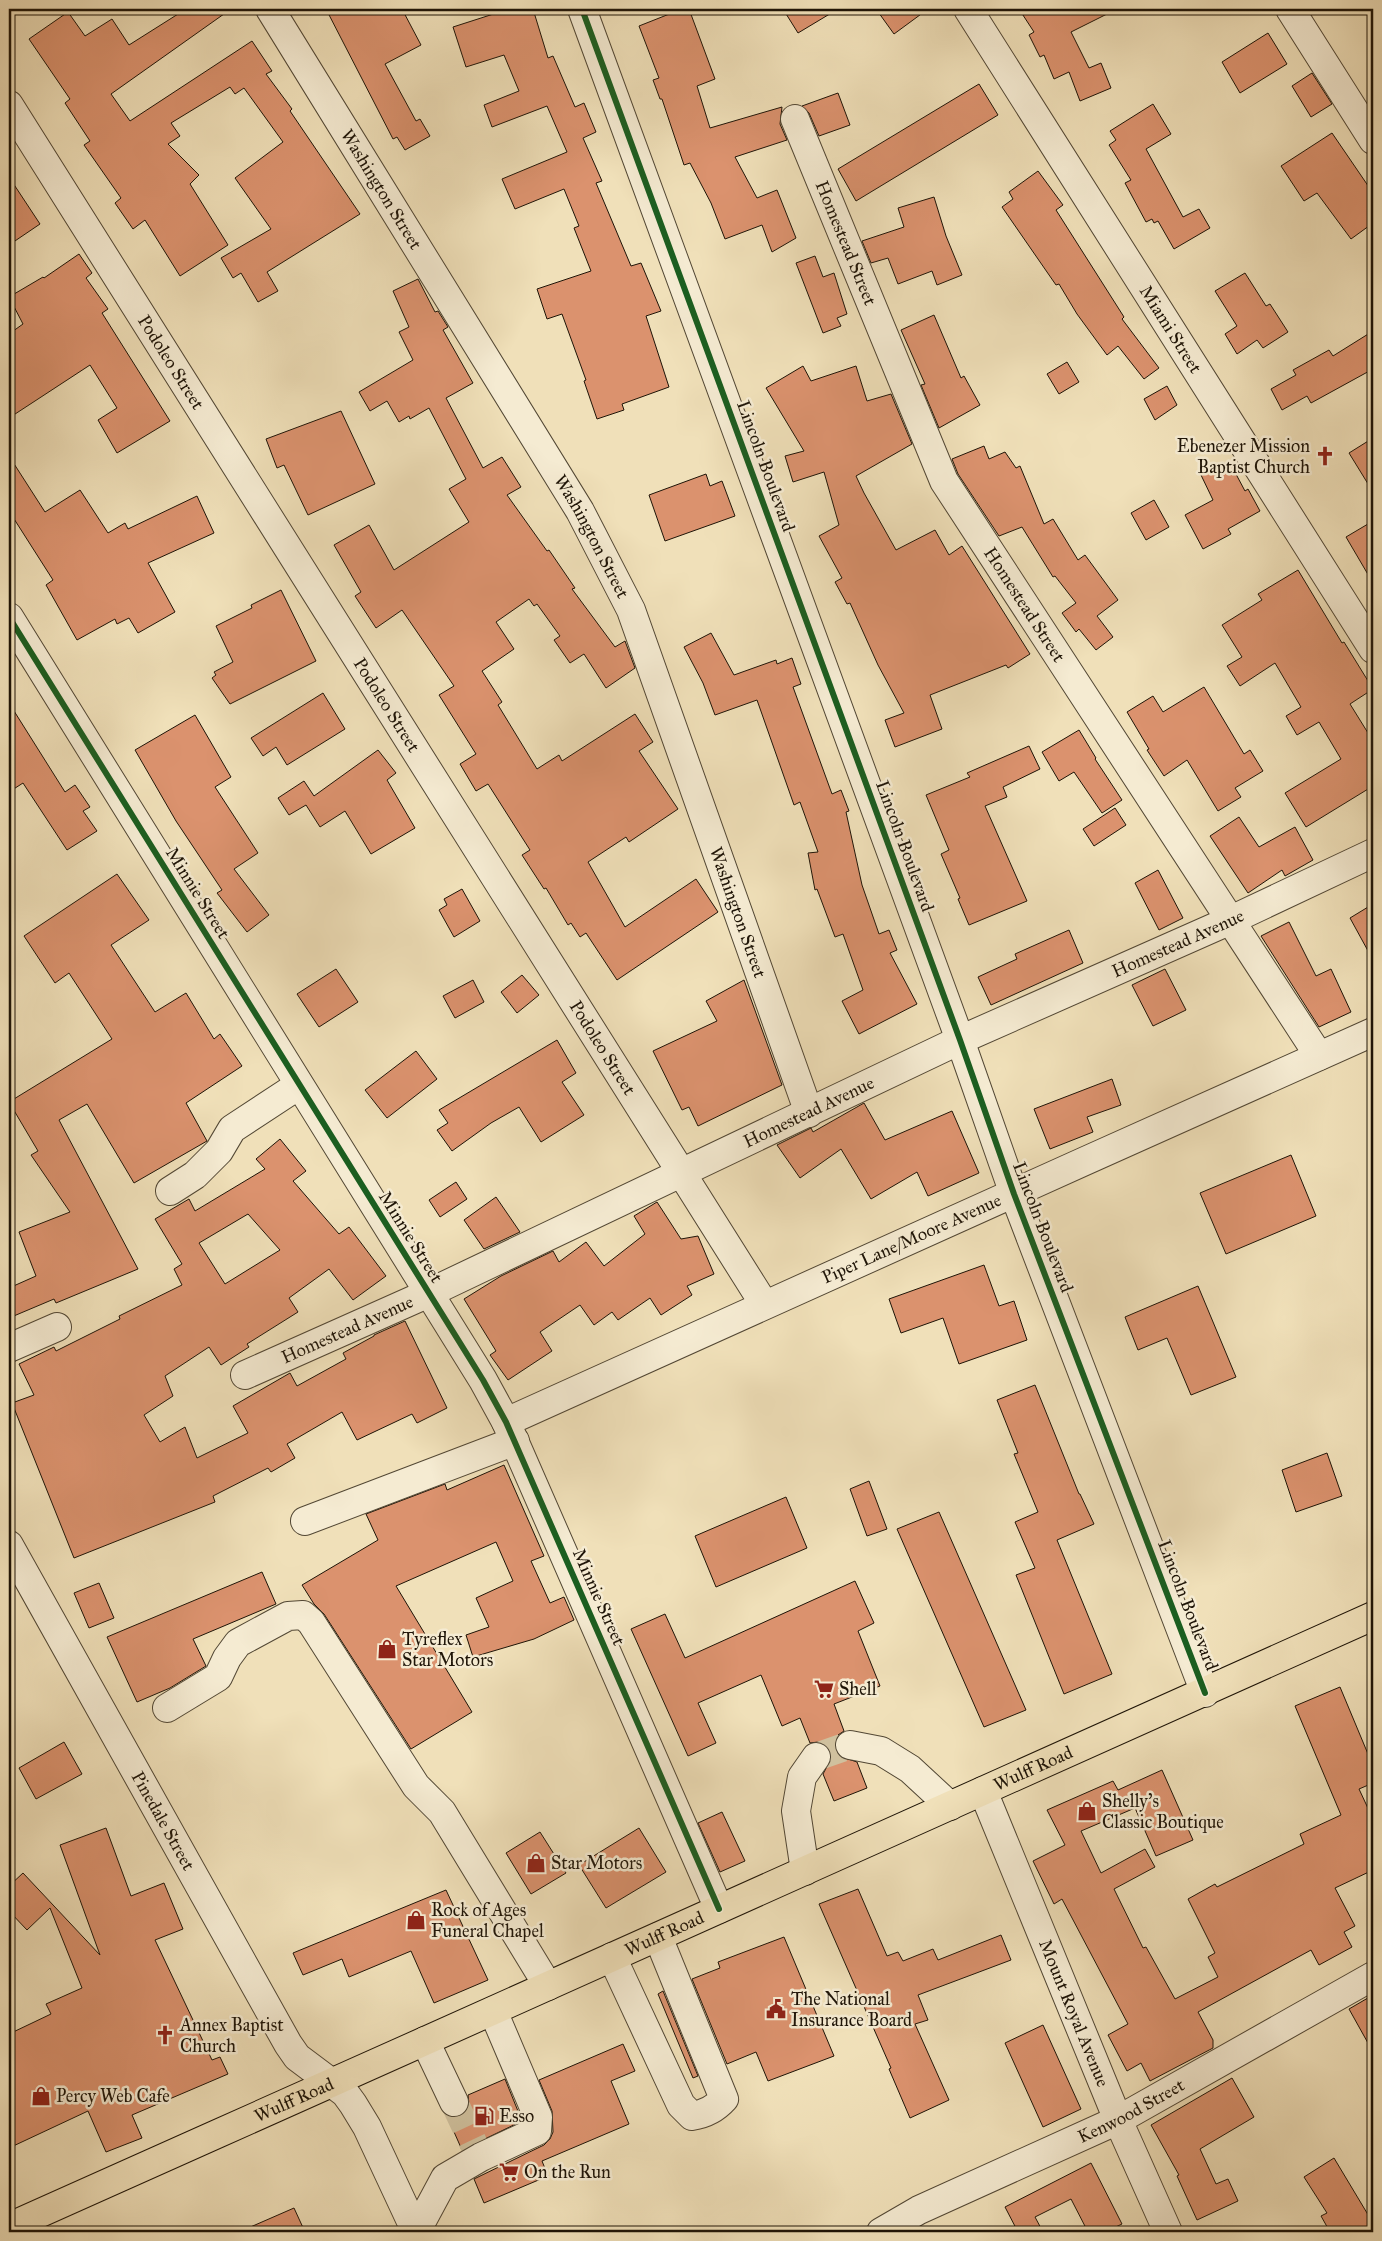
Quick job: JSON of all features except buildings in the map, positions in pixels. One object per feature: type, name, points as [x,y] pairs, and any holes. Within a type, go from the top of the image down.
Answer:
[{"type":"main road","name":"Wulff Road","points":[[9,2227],[334,2084],[658,1936],[1373,1616]]},
{"type":"street","name":"Washington Street","points":[[270,9],[580,511],[631,610],[809,1113]]},
{"type":"street","name":"Lincoln Boulevard","points":[[582,9],[960,1040],[1014,1194],[1205,1692]]},
{"type":"street","name":"Miami Street","points":[[968,9],[1373,649]]},
{"type":"street","points":[[1290,9],[1373,140]]},
{"type":"street","name":"Podoleo Street","points":[[9,105],[764,1304]]},
{"type":"street","name":"Homestead Street","points":[[795,119],[944,481],[1319,1056]]},
{"type":"street","name":"Minnie Street","points":[[9,617],[429,1293],[510,1432],[720,1909]]},
{"type":"street","name":"Homestead Avenue","points":[[246,1375],[429,1293],[960,1040],[1231,920],[1373,853]]},
{"type":"street","name":"Piper Lane/Moore Avenue","points":[[305,1521],[510,1432],[764,1304],[1014,1194],[1373,1032]]},
{"type":"street","points":[[170,1192],[195,1176],[219,1150],[232,1129],[299,1084]]},
{"type":"street","points":[[9,1348],[57,1327]]},
{"type":"street","name":"Pinedale Street","points":[[9,1545],[288,2044],[297,2057],[334,2084],[349,2098],[367,2127],[416,2232]]},
{"type":"street","points":[[167,1708],[218,1677],[227,1658],[238,1643],[288,1616],[303,1615],[312,1622],[416,1786],[442,1812],[548,1986]]},
{"type":"street","points":[[850,1745],[881,1751],[910,1769],[950,1806]]},
{"type":"street","points":[[805,1871],[796,1811],[802,1777],[816,1757]]},
{"type":"street","name":"Mount Royal Avenue","points":[[983,1791],[1118,2120],[1168,2232]]},
{"type":"street","points":[[612,1958],[681,2105],[692,2116],[704,2114],[717,2107],[724,2099],[658,1936]]},
{"type":"street","name":"Kenwood Street","points":[[881,2232],[919,2210],[1118,2120],[1373,1976]]},
{"type":"street","points":[[416,2232],[445,2178],[478,2153],[537,2131],[538,2117],[493,2011]]},
{"type":"street","points":[[425,2041],[454,2102]]},
{"type":"tunnel","points":[[816,1757],[850,1745]]},
{"type":"tunnel","points":[[454,2102],[476,2149]]},
{"type":"cycle path","points":[[582,9],[960,1040],[1014,1194],[1205,1693]]},
{"type":"cycle path","points":[[9,617],[483,1380],[506,1422],[719,1909]]},
{"type":"place","name":"Ebenezer Mission Baptist Church","points":[[1325,456]]},
{"type":"place","name":"Tyreflex Star Motors","points":[[387,1649]]},
{"type":"place","name":"Shell","points":[[824,1689]]},
{"type":"place","name":"Shelly's Classic Boutique","points":[[1087,1811]]},
{"type":"place","name":"Star Motors","points":[[536,1863]]},
{"type":"place","name":"Rock of Ages Funeral Chapel","points":[[416,1920]]},
{"type":"place","name":"The National Insurance Board","points":[[776,2009]]},
{"type":"place","name":"Annex Baptist Church","points":[[165,2035]]},
{"type":"place","name":"Percy Web Cafe","points":[[41,2096]]},
{"type":"place","name":"Esso","points":[[484,2116]]},
{"type":"place","name":"On the Run","points":[[509,2172]]}]
